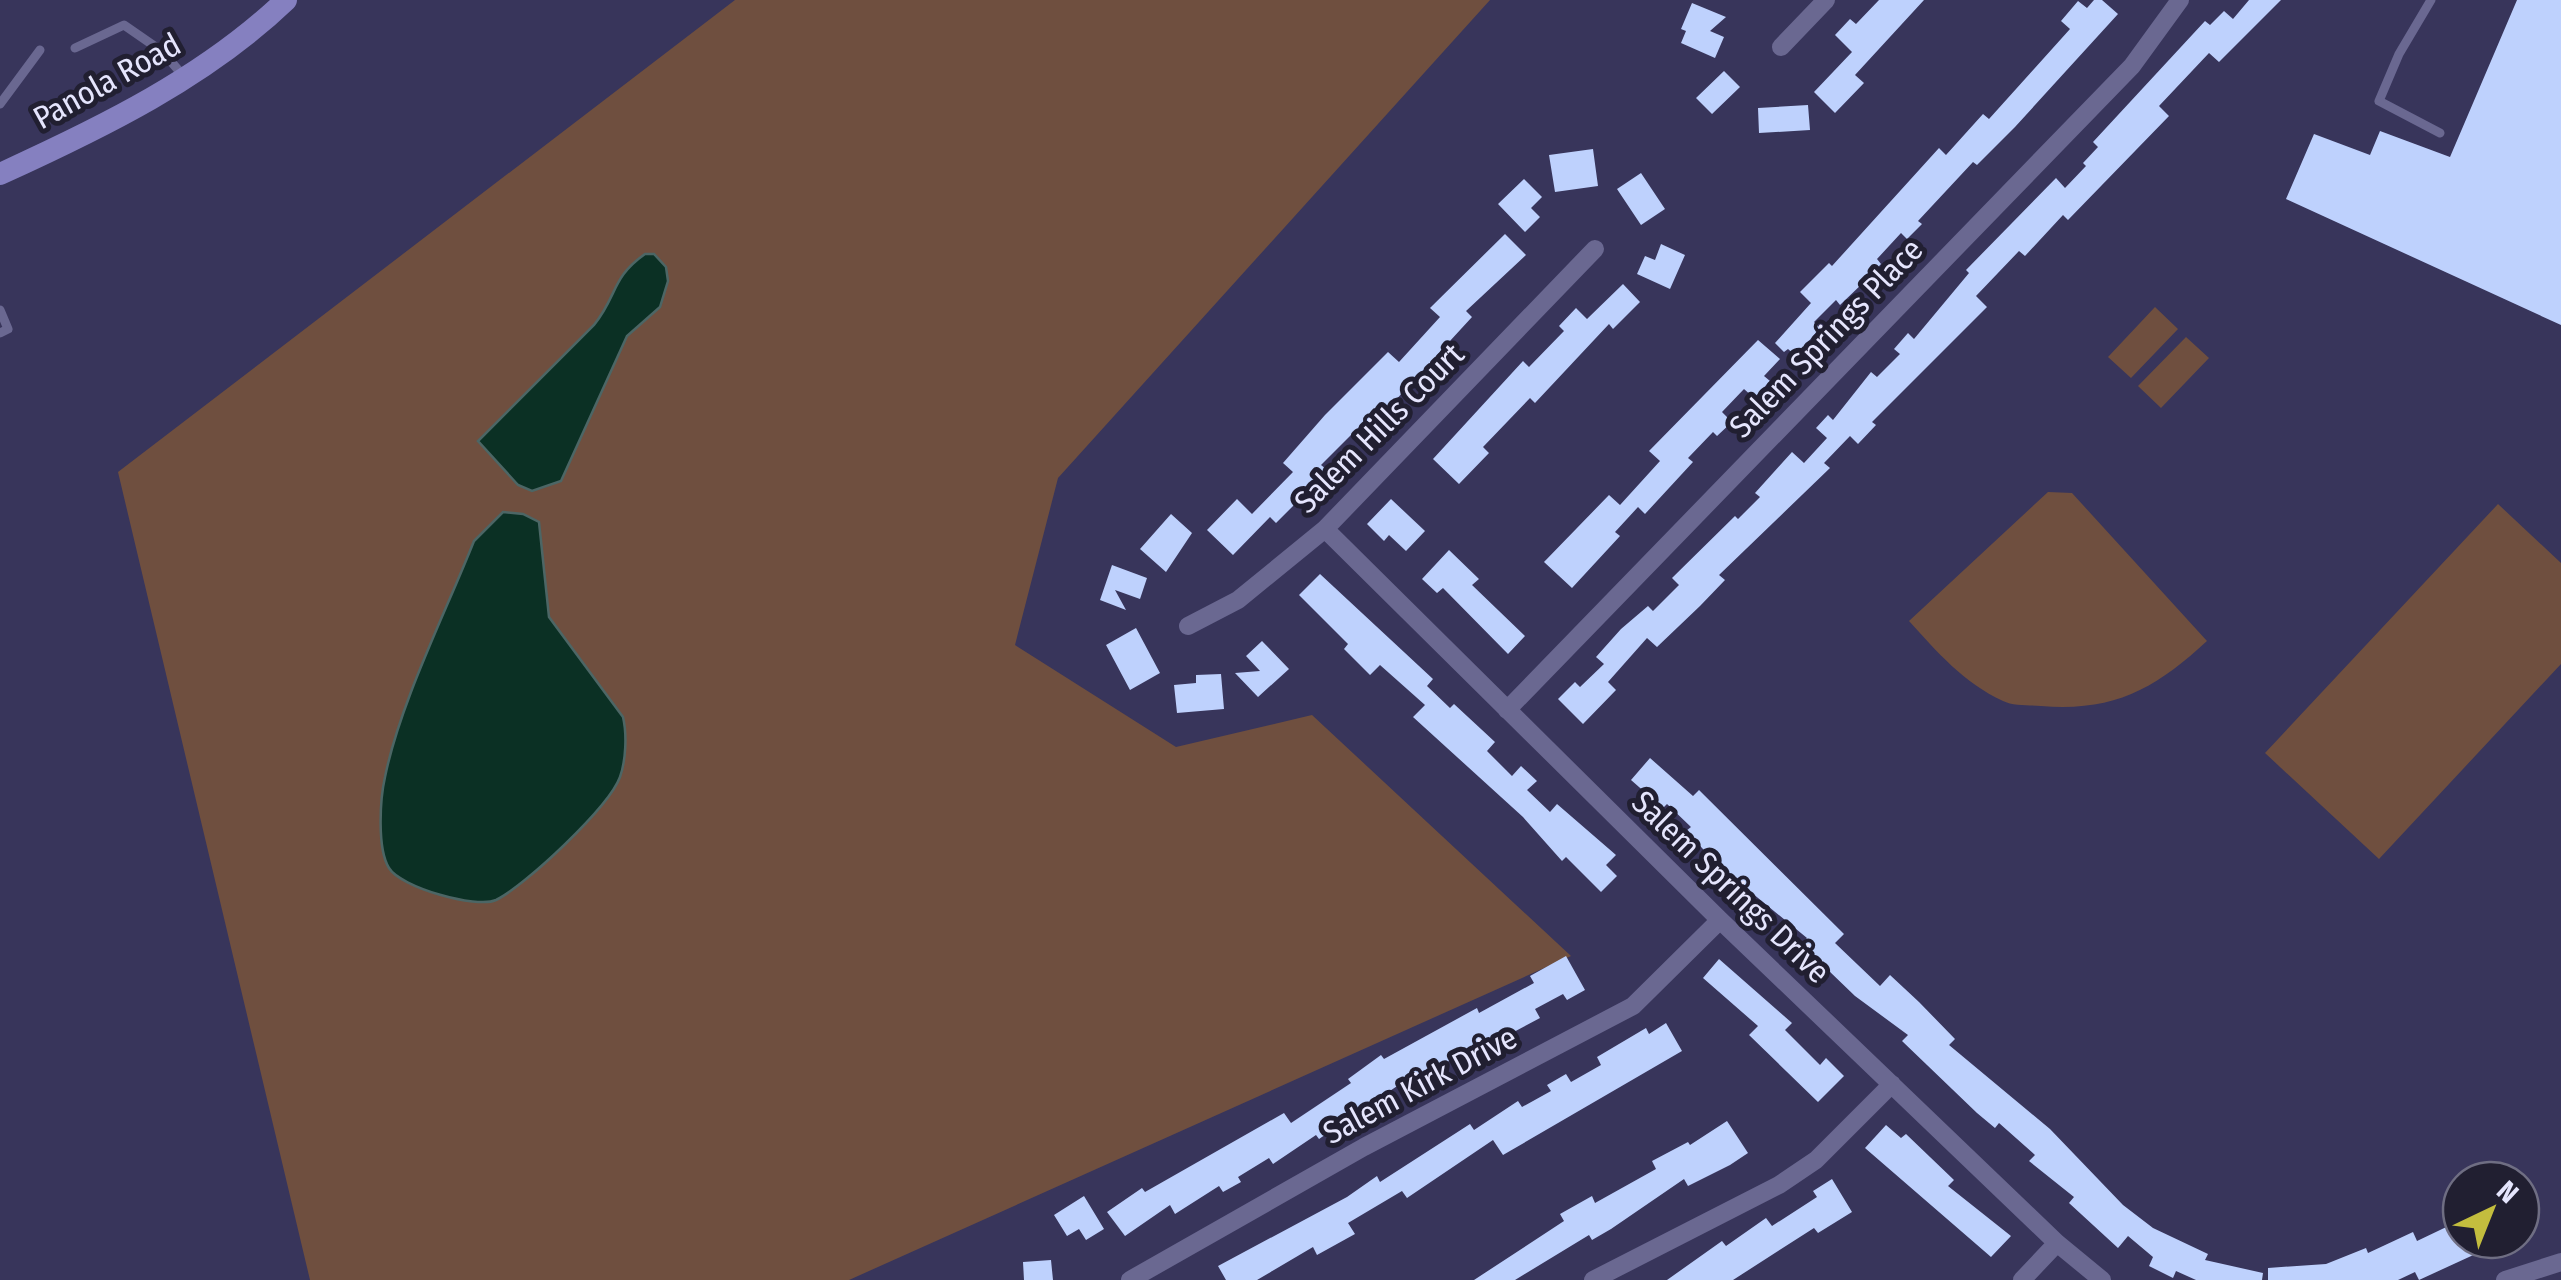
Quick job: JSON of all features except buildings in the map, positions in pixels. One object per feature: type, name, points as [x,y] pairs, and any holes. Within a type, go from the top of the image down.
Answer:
[{"type":"main road","name":"Panola Road","points":[[2,168],[186,78],[244,40],[286,0]]},
{"type":"street","points":[[1780,47],[1826,0]]},
{"type":"street","name":"Salem Springs Place","points":[[1507,710],[2132,66],[2180,0]]},
{"type":"street","name":"Salem Hills Court","points":[[1188,626],[1238,600],[1325,529],[1595,249]]},
{"type":"street","name":"Salem Springs Drive","points":[[1325,529],[1720,920],[2057,1243],[2102,1280]]},
{"type":"street","name":"Salem Kirk Drive","points":[[1130,1280],[1364,1147],[1633,1006],[1720,920]]},
{"type":"street","points":[[1594,1280],[1779,1185],[1816,1160],[1892,1084]]},
{"type":"street","points":[[2022,1280],[2057,1243]]},
{"type":"street","points":[[2505,1280],[2561,1262]]},
{"type":"lane","points":[[2431,0],[2399,54],[2378,101],[2440,134]]},
{"type":"lane","points":[[75,48],[124,24],[162,52],[186,78]]},
{"type":"lane","points":[[0,104],[40,50]]},
{"type":"lane","points":[[0,310],[8,329],[0,333]]},
{"type":"shaded area","points":[[735,0],[1490,0],[1058,478],[1015,645],[1176,747],[1312,715],[1571,956],[849,1280],[310,1280],[118,472]]},
{"type":"shaded area","points":[[645,254],[654,254],[666,267],[668,281],[660,307],[627,336],[561,481],[532,491],[518,485],[478,441],[594,325],[620,279]]},
{"type":"shaded area","points":[[2155,307],[2178,329],[2131,378],[2108,357]]},
{"type":"shaded area","points":[[2186,337],[2209,358],[2161,408],[2138,386]]},
{"type":"shaded area","points":[[2048,492],[2072,493],[2207,641],[2169,672],[2132,694],[2067,707],[2007,703],[1964,676],[1909,621]]},
{"type":"shaded area","points":[[2498,504],[2561,563],[2561,664],[2379,859],[2265,753]]},
{"type":"shaded area","points":[[503,512],[523,514],[539,522],[549,617],[623,717],[625,755],[620,777],[600,807],[526,879],[496,900],[486,902],[456,899],[422,889],[389,868],[381,837],[382,798],[401,719],[424,659],[474,541]]}]
